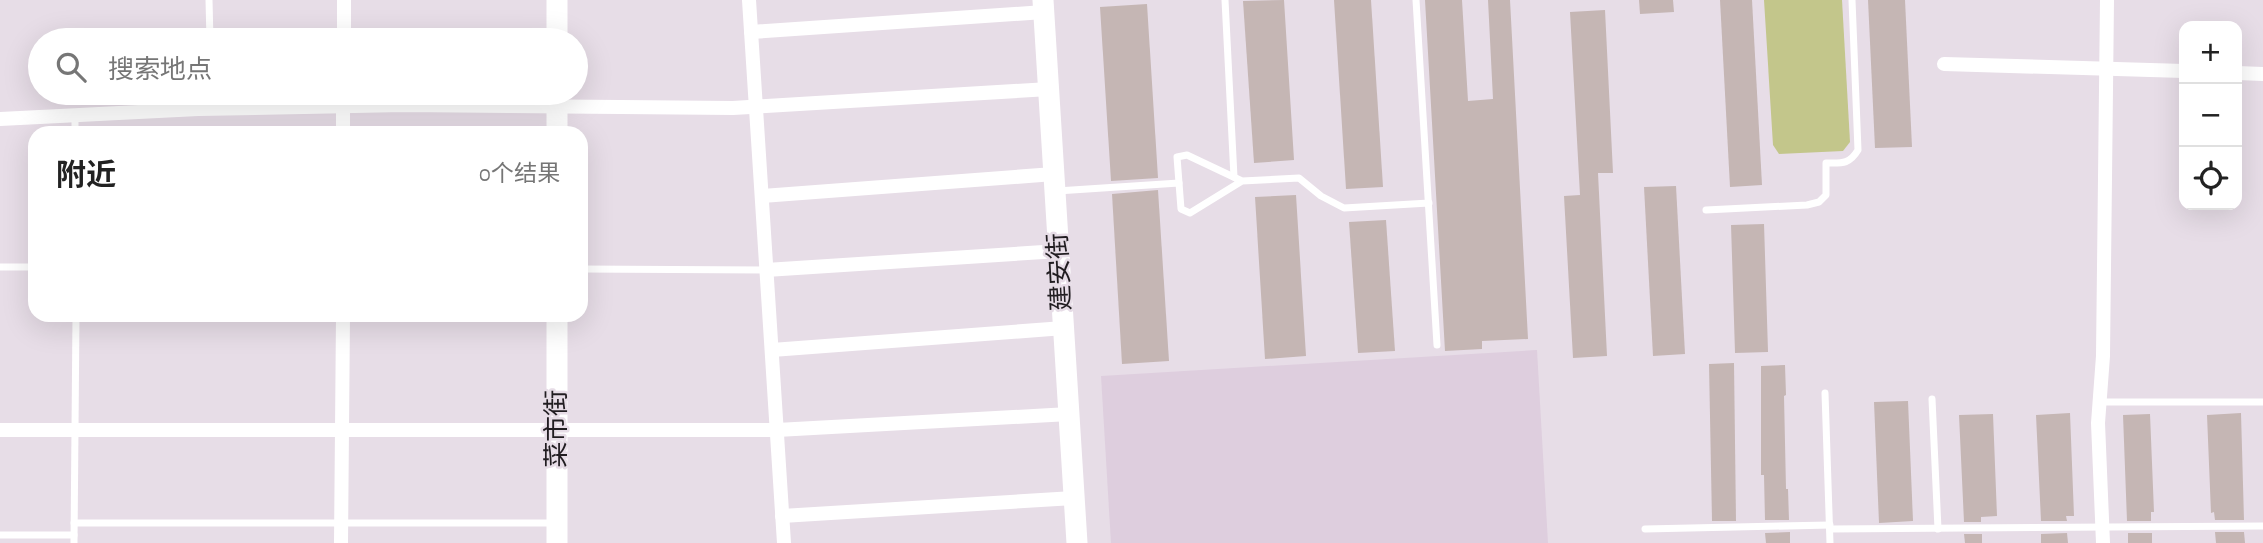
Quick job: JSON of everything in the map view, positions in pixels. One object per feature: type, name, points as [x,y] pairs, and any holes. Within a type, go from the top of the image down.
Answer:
[{"type":"main road","points":[[557,0],[557,28]]},
{"type":"main road","name":"建安街","points":[[1044,6],[1077,543]]},
{"type":"main road","points":[[557,105],[557,126]]},
{"type":"main road","name":"菜市街","points":[[557,322],[557,533]]},
{"type":"street","points":[[344,0],[344,28]]},
{"type":"street","points":[[749,0],[784,543]]},
{"type":"street","points":[[2103,543],[2100,402],[2103,356],[2107,0]]},
{"type":"street","points":[[751,32],[1044,6]]},
{"type":"street","points":[[1944,64],[2179,71]]},
{"type":"street","points":[[2242,73],[2263,74]]},
{"type":"street","points":[[588,101],[756,107],[1049,89]]},
{"type":"street","points":[[0,119],[256,105]]},
{"type":"street","points":[[343,105],[343,126]]},
{"type":"street","points":[[762,196],[1055,182]]},
{"type":"street","points":[[766,270],[1059,251]]},
{"type":"street","points":[[341,543],[342,322]]},
{"type":"street","points":[[772,350],[1063,328]]},
{"type":"street","points":[[0,430],[777,430],[1069,414]]},
{"type":"street","points":[[782,516],[1074,498]]},
{"type":"lane","points":[[208,0],[209,28]]},
{"type":"lane","points":[[1225,0],[1238,179]]},
{"type":"lane","points":[[1416,0],[1437,345]]},
{"type":"lane","points":[[1706,210],[1807,205],[1819,202],[1826,195],[1826,163],[1843,163],[1852,159],[1858,150],[1852,0]]},
{"type":"lane","points":[[75,116],[75,126]]},
{"type":"lane","points":[[1238,179],[1190,213],[1181,209],[1177,157],[1187,155],[1238,179],[1299,178],[1321,196],[1344,208],[1429,203]]},
{"type":"lane","points":[[1055,182],[1179,183]]},
{"type":"lane","points":[[0,267],[28,267]]},
{"type":"lane","points":[[588,269],[766,270]]},
{"type":"lane","points":[[0,535],[74,539],[76,322]]},
{"type":"lane","points":[[1825,393],[1830,543]]},
{"type":"lane","points":[[1932,399],[1938,529]]},
{"type":"lane","points":[[2100,402],[2263,402]]},
{"type":"lane","points":[[74,523],[341,523],[557,533]]},
{"type":"lane","points":[[1645,529],[2263,526]]},
{"type":"shaded area","points":[[1537,350],[1548,543],[1111,543],[1101,376]]},
{"type":"green space","points":[[1764,0],[1842,0],[1850,142],[1843,151],[1779,154],[1773,145]]},
{"type":"building","points":[[1284,0],[1294,160],[1254,163],[1243,1]]},
{"type":"building","points":[[1334,0],[1371,0],[1383,187],[1346,189]]},
{"type":"building","points":[[1425,0],[1462,0],[1468,101],[1493,99],[1488,0],[1510,0],[1528,339],[1482,341],[1482,349],[1445,351]]},
{"type":"building","points":[[1639,0],[1673,0],[1674,12],[1640,14]]},
{"type":"building","points":[[1720,0],[1752,0],[1762,185],[1730,187]]},
{"type":"building","points":[[1868,0],[1905,0],[1912,147],[1875,148]]},
{"type":"building","points":[[1147,4],[1158,178],[1111,181],[1100,7]]},
{"type":"building","points":[[1605,10],[1613,173],[1598,173],[1607,356],[1573,358],[1564,196],[1580,195],[1570,12]]},
{"type":"building","points":[[1676,186],[1685,354],[1653,356],[1644,187]]},
{"type":"building","points":[[1158,190],[1169,361],[1122,364],[1112,194]]},
{"type":"building","points":[[1296,195],[1306,356],[1265,359],[1255,197]]},
{"type":"building","points":[[1386,220],[1395,351],[1358,353],[1349,222]]},
{"type":"building","points":[[1764,224],[1768,352],[1735,353],[1731,225]]},
{"type":"building","points":[[1734,363],[1736,521],[1712,521],[1709,364]]},
{"type":"building","points":[[1785,365],[1786,489],[1789,520],[1765,520],[1764,475],[1761,475],[1761,366]]},
{"type":"building","points":[[1908,401],[1913,521],[1879,523],[1874,402]]},
{"type":"building","points":[[2070,413],[2074,516],[2066,516],[2067,521],[2041,521],[2036,415]]},
{"type":"building","points":[[2241,413],[2244,520],[2215,520],[2214,512],[2211,513],[2207,415]]},
{"type":"building","points":[[1993,414],[1997,516],[1981,517],[1981,522],[1964,522],[1959,415]]},
{"type":"building","points":[[2150,414],[2154,512],[2151,512],[2151,521],[2127,521],[2123,415]]},
{"type":"building","points":[[1790,532],[1790,543],[1766,543],[1765,533]]},
{"type":"building","points":[[2215,532],[2244,532],[2245,543],[2216,543]]},
{"type":"building","points":[[2067,533],[2068,543],[2041,543],[2041,534]]},
{"type":"building","points":[[2128,533],[2152,533],[2152,543],[2128,543]]},
{"type":"building","points":[[1964,534],[1982,534],[1982,543],[1965,543]]}]
